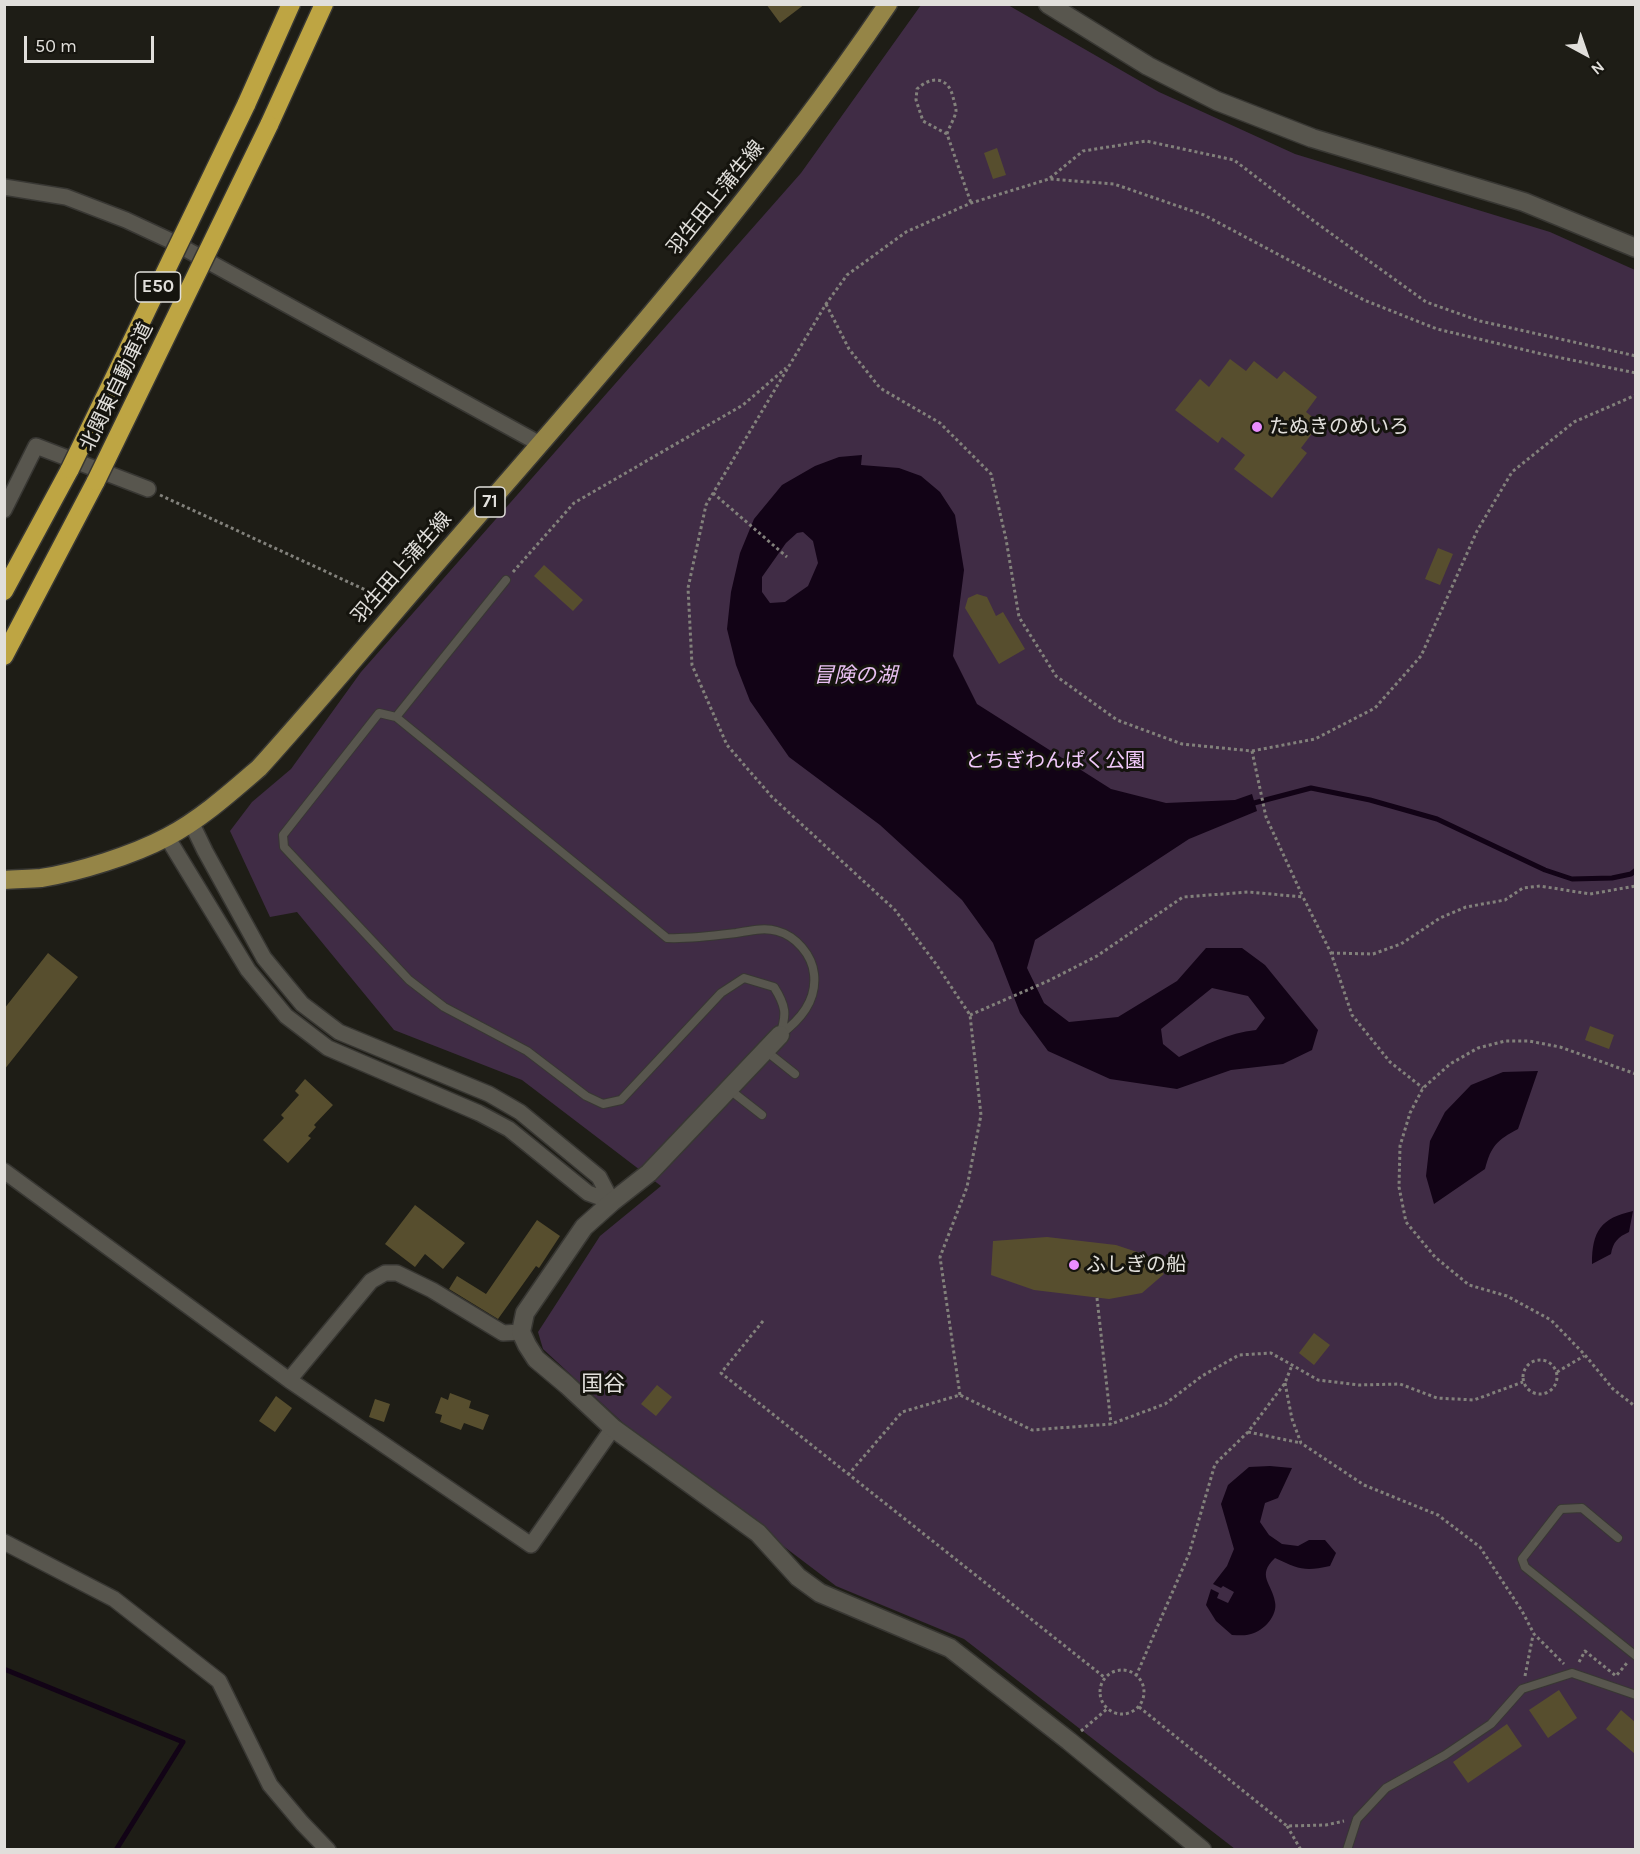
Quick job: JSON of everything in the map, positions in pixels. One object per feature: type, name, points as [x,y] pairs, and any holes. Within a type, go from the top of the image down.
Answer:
[{"type":"highway","name":"北関東自動車道","points":[[4,591],[70,469],[246,105],[289,4]]},
{"type":"highway","name":"北関東自動車道","points":[[4,656],[96,481],[269,125],[324,4]]},
{"type":"main road","name":"羽生田上蒲生線","points":[[4,880],[41,878],[81,868],[121,856],[167,837],[222,801],[259,768],[540,444],[732,217],[833,83],[888,4]]},
{"type":"street","points":[[1048,4],[1148,66],[1217,101],[1312,138],[1524,202],[1635,246]]},
{"type":"street","points":[[4,188],[66,197],[126,220],[171,241],[540,444]]},
{"type":"street","points":[[4,510],[36,446],[148,489]]},
{"type":"street","points":[[191,822],[264,958],[302,1004],[339,1032],[489,1094],[520,1112],[599,1177],[612,1202]]},
{"type":"street","points":[[167,837],[248,970],[286,1016],[328,1048],[479,1113],[509,1129],[588,1193],[612,1202]]},
{"type":"street","points":[[780,1035],[649,1173],[584,1227],[525,1313],[521,1332],[536,1359],[613,1428],[758,1533],[798,1577],[820,1593],[950,1648],[1069,1741],[1202,1850]]},
{"type":"street","points":[[4,1171],[289,1380],[531,1545],[613,1428]]},
{"type":"street","points":[[289,1380],[371,1281],[385,1273],[397,1273],[432,1290],[503,1333],[521,1332]]},
{"type":"street","points":[[4,1542],[114,1599],[219,1681],[270,1785],[328,1850]]},
{"type":"lane","points":[[396,717],[506,580]]},
{"type":"lane","points":[[379,712],[396,717],[667,938],[683,940],[760,929],[777,931],[792,938],[813,964],[814,993],[810,1005],[792,1027],[780,1035],[785,1020],[784,1003],[774,987],[744,978],[721,993],[621,1100],[603,1104],[586,1096],[527,1051],[444,1007],[409,980],[284,847],[283,835],[379,712]]},
{"type":"lane","points":[[765,1050],[795,1074]]},
{"type":"lane","points":[[729,1089],[762,1115]]},
{"type":"lane","points":[[1618,1538],[1582,1508],[1561,1509],[1522,1559],[1525,1567],[1635,1655]]},
{"type":"lane","points":[[1347,1850],[1357,1819],[1386,1788],[1445,1755],[1491,1724],[1522,1689],[1572,1673],[1635,1695]]},
{"type":"path","points":[[947,134],[956,111],[951,89],[944,81],[925,81],[917,89],[916,100],[923,120],[947,134],[972,203]]},
{"type":"path","points":[[1049,179],[1083,151],[1146,141],[1234,160],[1426,302],[1480,321],[1635,356]]},
{"type":"path","points":[[960,1395],[940,1257],[967,1186],[981,1115],[970,1015],[936,964],[895,910],[772,796],[727,745],[692,665],[688,588],[706,505],[826,304],[847,275],[906,232],[972,203],[1049,179],[1114,184],[1204,214],[1364,300],[1437,329],[1635,373]]},
{"type":"path","points":[[826,304],[849,349],[880,388],[940,423],[991,474],[1006,539],[1019,617],[1056,676],[1118,720],[1182,744],[1252,751],[1315,739],[1375,708],[1421,656],[1477,531],[1512,471],[1574,422],[1635,395]]},
{"type":"path","points":[[506,580],[574,503],[743,405],[789,366]]},
{"type":"path","points":[[148,489],[398,606]]},
{"type":"path","points":[[713,493],[787,557]]},
{"type":"path","points":[[1252,751],[1266,817],[1331,953],[1352,1015],[1390,1062],[1423,1088]]},
{"type":"path","points":[[1331,953],[1373,954],[1401,944],[1440,918],[1466,907],[1505,900],[1523,888],[1540,886],[1590,894],[1635,886]]},
{"type":"path","points":[[970,1015],[1048,981],[1097,956],[1184,897],[1249,892],[1303,897]]},
{"type":"path","points":[[1634,1072],[1560,1047],[1529,1041],[1505,1041],[1478,1048],[1450,1064],[1423,1088],[1410,1113],[1400,1146],[1399,1187],[1406,1222],[1435,1257],[1469,1285],[1507,1296],[1551,1320],[1585,1355],[1613,1389],[1635,1407]]},
{"type":"path","points":[[1096,1298],[1111,1424]]},
{"type":"path","points":[[763,1321],[721,1373],[1104,1677]]},
{"type":"path","points":[[848,1475],[902,1412],[960,1395],[1032,1430],[1111,1424],[1165,1404],[1202,1376],[1239,1355],[1271,1353],[1318,1380],[1359,1385],[1401,1384],[1437,1398],[1474,1400],[1523,1382]]},
{"type":"path","points":[[1557,1372],[1585,1355]]},
{"type":"path","points":[[1535,1360],[1549,1361],[1557,1372],[1556,1385],[1546,1394],[1532,1393],[1523,1382],[1524,1368],[1535,1360]]},
{"type":"path","points":[[1136,1676],[1189,1554],[1215,1464],[1248,1432],[1285,1383],[1292,1365]]},
{"type":"path","points":[[1285,1383],[1292,1419],[1301,1443]]},
{"type":"path","points":[[1248,1432],[1301,1443],[1364,1485],[1438,1515],[1480,1547],[1522,1611],[1533,1634],[1572,1673],[1585,1651],[1616,1676],[1635,1655]]},
{"type":"path","points":[[1522,1689],[1533,1634]]},
{"type":"path","points":[[1116,1669],[1130,1670],[1142,1680],[1145,1694],[1139,1707],[1127,1714],[1113,1713],[1107,1709],[1102,1704],[1099,1690],[1104,1677],[1116,1669]]},
{"type":"path","points":[[1139,1707],[1287,1826],[1301,1850]]},
{"type":"path","points":[[1069,1741],[1107,1709]]},
{"type":"path","points":[[1287,1826],[1326,1825],[1357,1819]]},
{"type":"green space","name":"とちぎわんぱく公園","points":[[921,5],[1008,5],[1159,92],[1295,154],[1550,232],[1635,270],[1635,1849],[1235,1849],[964,1639],[836,1586],[634,1433],[543,1349],[538,1332],[600,1236],[661,1186],[522,1080],[394,1030],[297,912],[270,917],[230,831],[252,802],[291,769],[361,672],[801,173]]},
{"type":"water","name":"冒険の湖","points":[[862,455],[861,465],[899,468],[921,476],[940,492],[955,515],[964,570],[953,656],[977,704],[1111,789],[1166,803],[1235,800],[1252,794],[1257,811],[1189,839],[1035,940],[1027,968],[1044,1003],[1069,1022],[1118,1017],[1177,981],[1206,948],[1242,948],[1265,965],[1318,1030],[1312,1050],[1283,1064],[1231,1070],[1177,1089],[1110,1079],[1048,1051],[1020,1013],[993,943],[962,900],[880,825],[789,757],[750,701],[736,665],[727,629],[731,592],[740,553],[754,519],[782,485],[815,466],[839,457]],"holes":[[[803,532],[813,541],[818,563],[808,586],[785,602],[770,603],[762,592],[762,577],[786,543],[797,533]],[[1212,988],[1248,996],[1265,1018],[1256,1030],[1226,1037],[1179,1057],[1163,1044],[1161,1029]]]},
{"type":"water","points":[[1538,1071],[1518,1129],[1496,1144],[1485,1169],[1434,1204],[1426,1176],[1430,1141],[1445,1112],[1471,1085],[1503,1072]]},
{"type":"water","points":[[1633,1211],[1629,1232],[1617,1240],[1611,1254],[1592,1264],[1594,1243],[1600,1228],[1613,1218]]},
{"type":"water","points":[[1249,1467],[1292,1468],[1278,1498],[1265,1503],[1260,1522],[1269,1535],[1282,1544],[1298,1546],[1309,1540],[1325,1540],[1336,1553],[1330,1566],[1314,1569],[1296,1567],[1275,1558],[1269,1564],[1266,1575],[1275,1602],[1272,1617],[1256,1632],[1247,1635],[1232,1635],[1216,1621],[1206,1605],[1211,1589],[1219,1593],[1217,1598],[1228,1603],[1234,1592],[1213,1584],[1227,1566],[1234,1549],[1221,1504],[1228,1485]]},
{"type":"building","points":[[766,4],[805,4],[780,23]]},
{"type":"building","points":[[997,148],[1006,175],[993,179],[984,153]]},
{"type":"building","name":"たぬきのめいろ","points":[[1230,359],[1246,371],[1254,361],[1277,379],[1284,371],[1317,397],[1306,412],[1320,423],[1301,448],[1307,453],[1272,498],[1234,469],[1245,455],[1222,437],[1218,443],[1175,410],[1200,379],[1209,387]]},
{"type":"building","points":[[1438,548],[1453,554],[1440,585],[1425,579]]},
{"type":"building","points":[[544,565],[583,600],[573,611],[534,576]]},
{"type":"building","points":[[977,594],[987,597],[996,616],[1003,612],[1025,649],[999,664],[965,608],[968,598]]},
{"type":"building","points":[[48,953],[78,977],[4,1070],[4,1009]]},
{"type":"building","points":[[1590,1026],[1614,1035],[1609,1049],[1585,1040]]},
{"type":"building","points":[[305,1079],[333,1105],[314,1125],[316,1127],[308,1136],[311,1138],[288,1163],[263,1140],[284,1118],[281,1115],[299,1095],[295,1091]]},
{"type":"building","points":[[415,1205],[465,1243],[443,1269],[425,1254],[415,1267],[385,1244]]},
{"type":"building","points":[[537,1220],[560,1236],[539,1268],[536,1266],[498,1319],[449,1289],[457,1276],[486,1294]]},
{"type":"building","name":"ふしぎの船","points":[[1047,1237],[1116,1245],[1146,1255],[1164,1274],[1142,1293],[1109,1299],[1034,1290],[991,1275],[993,1241]]},
{"type":"building","points":[[1314,1333],[1330,1345],[1314,1365],[1299,1353]]},
{"type":"building","points":[[657,1385],[672,1397],[656,1416],[641,1404]]},
{"type":"building","points":[[450,1393],[471,1401],[469,1408],[489,1415],[483,1430],[464,1423],[461,1430],[440,1422],[442,1415],[435,1413],[441,1397],[448,1400]]},
{"type":"building","points":[[276,1396],[292,1408],[275,1432],[259,1421]]},
{"type":"building","points":[[375,1399],[390,1404],[384,1422],[369,1417]]},
{"type":"building","points":[[1559,1690],[1577,1718],[1548,1738],[1529,1710]]},
{"type":"building","points":[[1621,1710],[1635,1722],[1635,1754],[1606,1729]]},
{"type":"building","points":[[1507,1724],[1522,1746],[1468,1783],[1453,1762]]},
{"type":"waterway","points":[[1254,803],[1311,788],[1370,800],[1437,819],[1545,870],[1572,879],[1612,878],[1631,874],[1636,870]]},
{"type":"waterway","points":[[4,1669],[183,1742],[116,1850]]},
{"type":"place","name":"たぬきのめいろ","points":[[1257,427]]},
{"type":"place","name":"ふしぎの船","points":[[1074,1265]]},
{"type":"district","name":"国谷","points":[[603,1385]]}]
